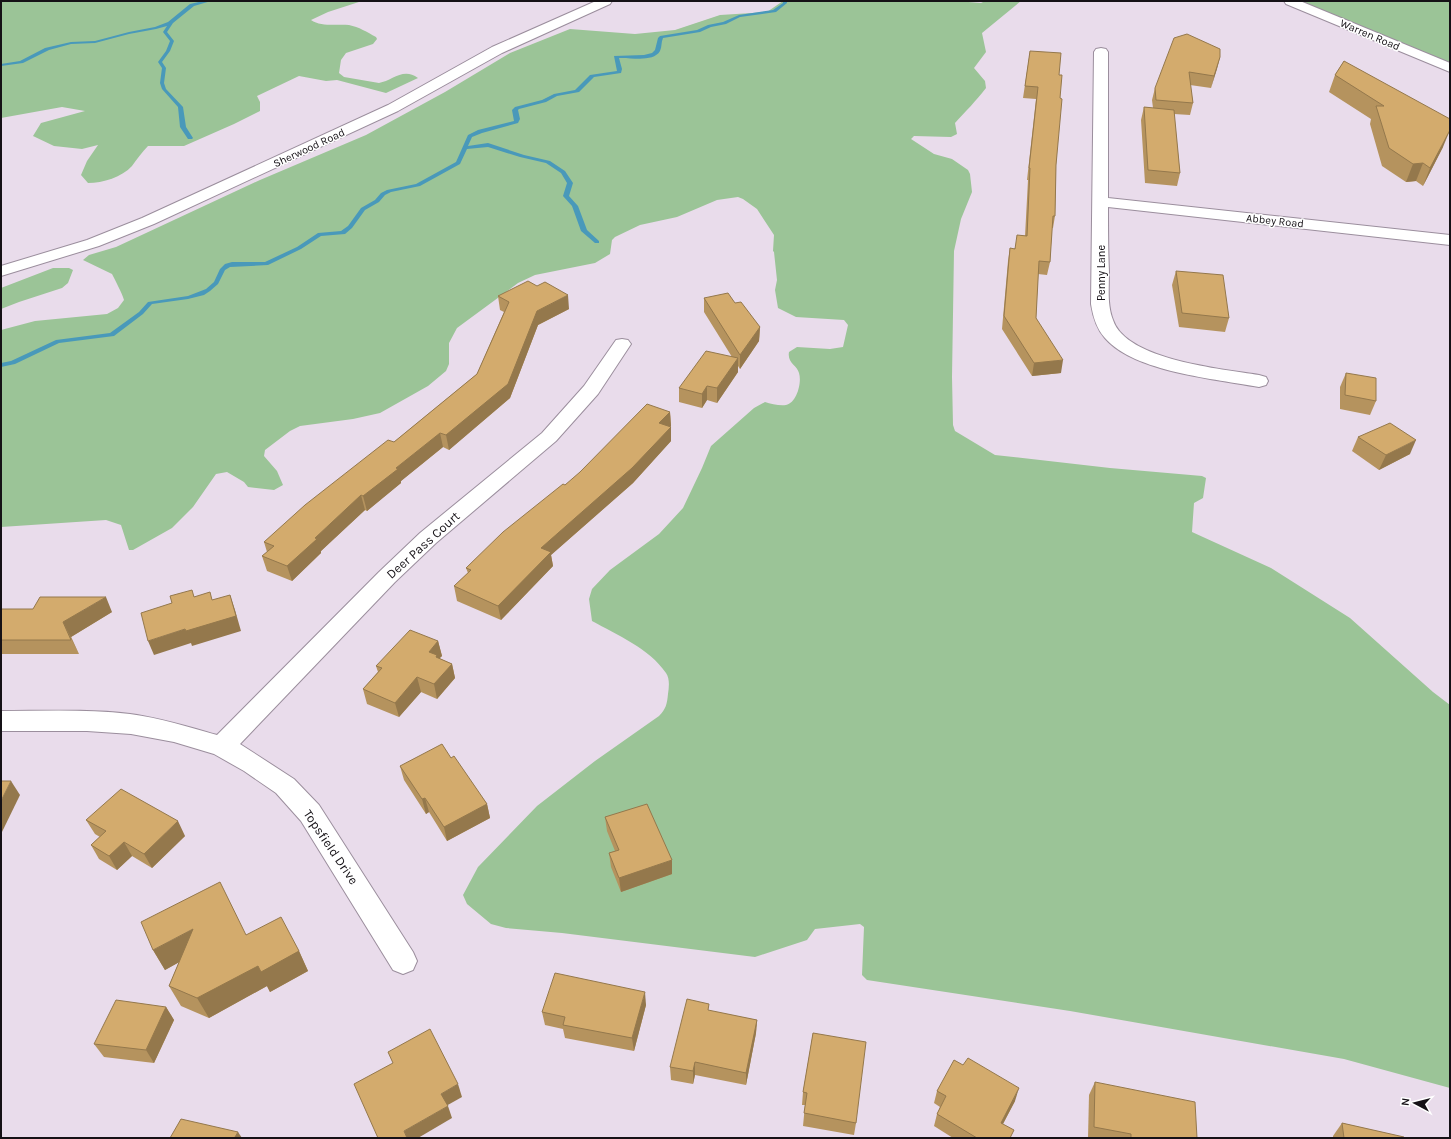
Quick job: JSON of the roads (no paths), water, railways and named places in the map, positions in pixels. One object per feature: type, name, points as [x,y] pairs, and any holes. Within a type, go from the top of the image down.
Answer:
[{"type":"street","name":"Sherwood Road","points":[[1,271],[93,244],[148,221],[387,111],[502,47],[606,1]]},
{"type":"street","name":"Warren Road","points":[[1290,1],[1450,68]]},
{"type":"street","name":"Penny Lane","points":[[1101,52],[1100,304],[1105,324],[1111,334],[1133,352],[1148,359],[1186,368],[1259,381]]},
{"type":"street","name":"Abbey Road","points":[[1101,202],[1450,240]]},
{"type":"street","name":"Deer Pass Court","points":[[222,746],[412,552],[549,437],[591,390],[622,344]]},
{"type":"street","name":"Topsfield Drive","points":[[1,721],[88,721],[131,724],[174,732],[222,746],[253,764],[285,786],[310,813],[403,961]]},
{"type":"waterway","points":[[1,65],[21,62],[47,49],[71,43],[95,42],[156,28],[170,23],[192,5],[209,1]]},
{"type":"waterway","points":[[1,365],[13,363],[58,341],[112,335],[141,313],[150,303],[195,296],[208,290],[219,279],[225,267],[232,264],[266,264],[299,248],[320,234],[343,233],[350,227],[363,209],[377,201],[383,194],[389,191],[418,185],[458,163],[470,136],[480,131],[516,122],[517,119],[515,110],[517,108],[544,101],[556,95],[577,91],[592,76],[619,72],[620,69],[616,57],[644,57],[654,54],[658,50],[660,38],[662,37],[698,31],[710,26],[724,23],[739,16],[774,11],[785,3],[785,1]]},
{"type":"waterway","points":[[171,23],[165,32],[172,41],[168,51],[160,62],[164,68],[162,83],[164,89],[180,107],[183,127],[190,138]]},
{"type":"waterway","points":[[465,148],[488,145],[522,156],[548,162],[563,172],[570,183],[566,196],[575,206],[584,231],[597,242]]}]
